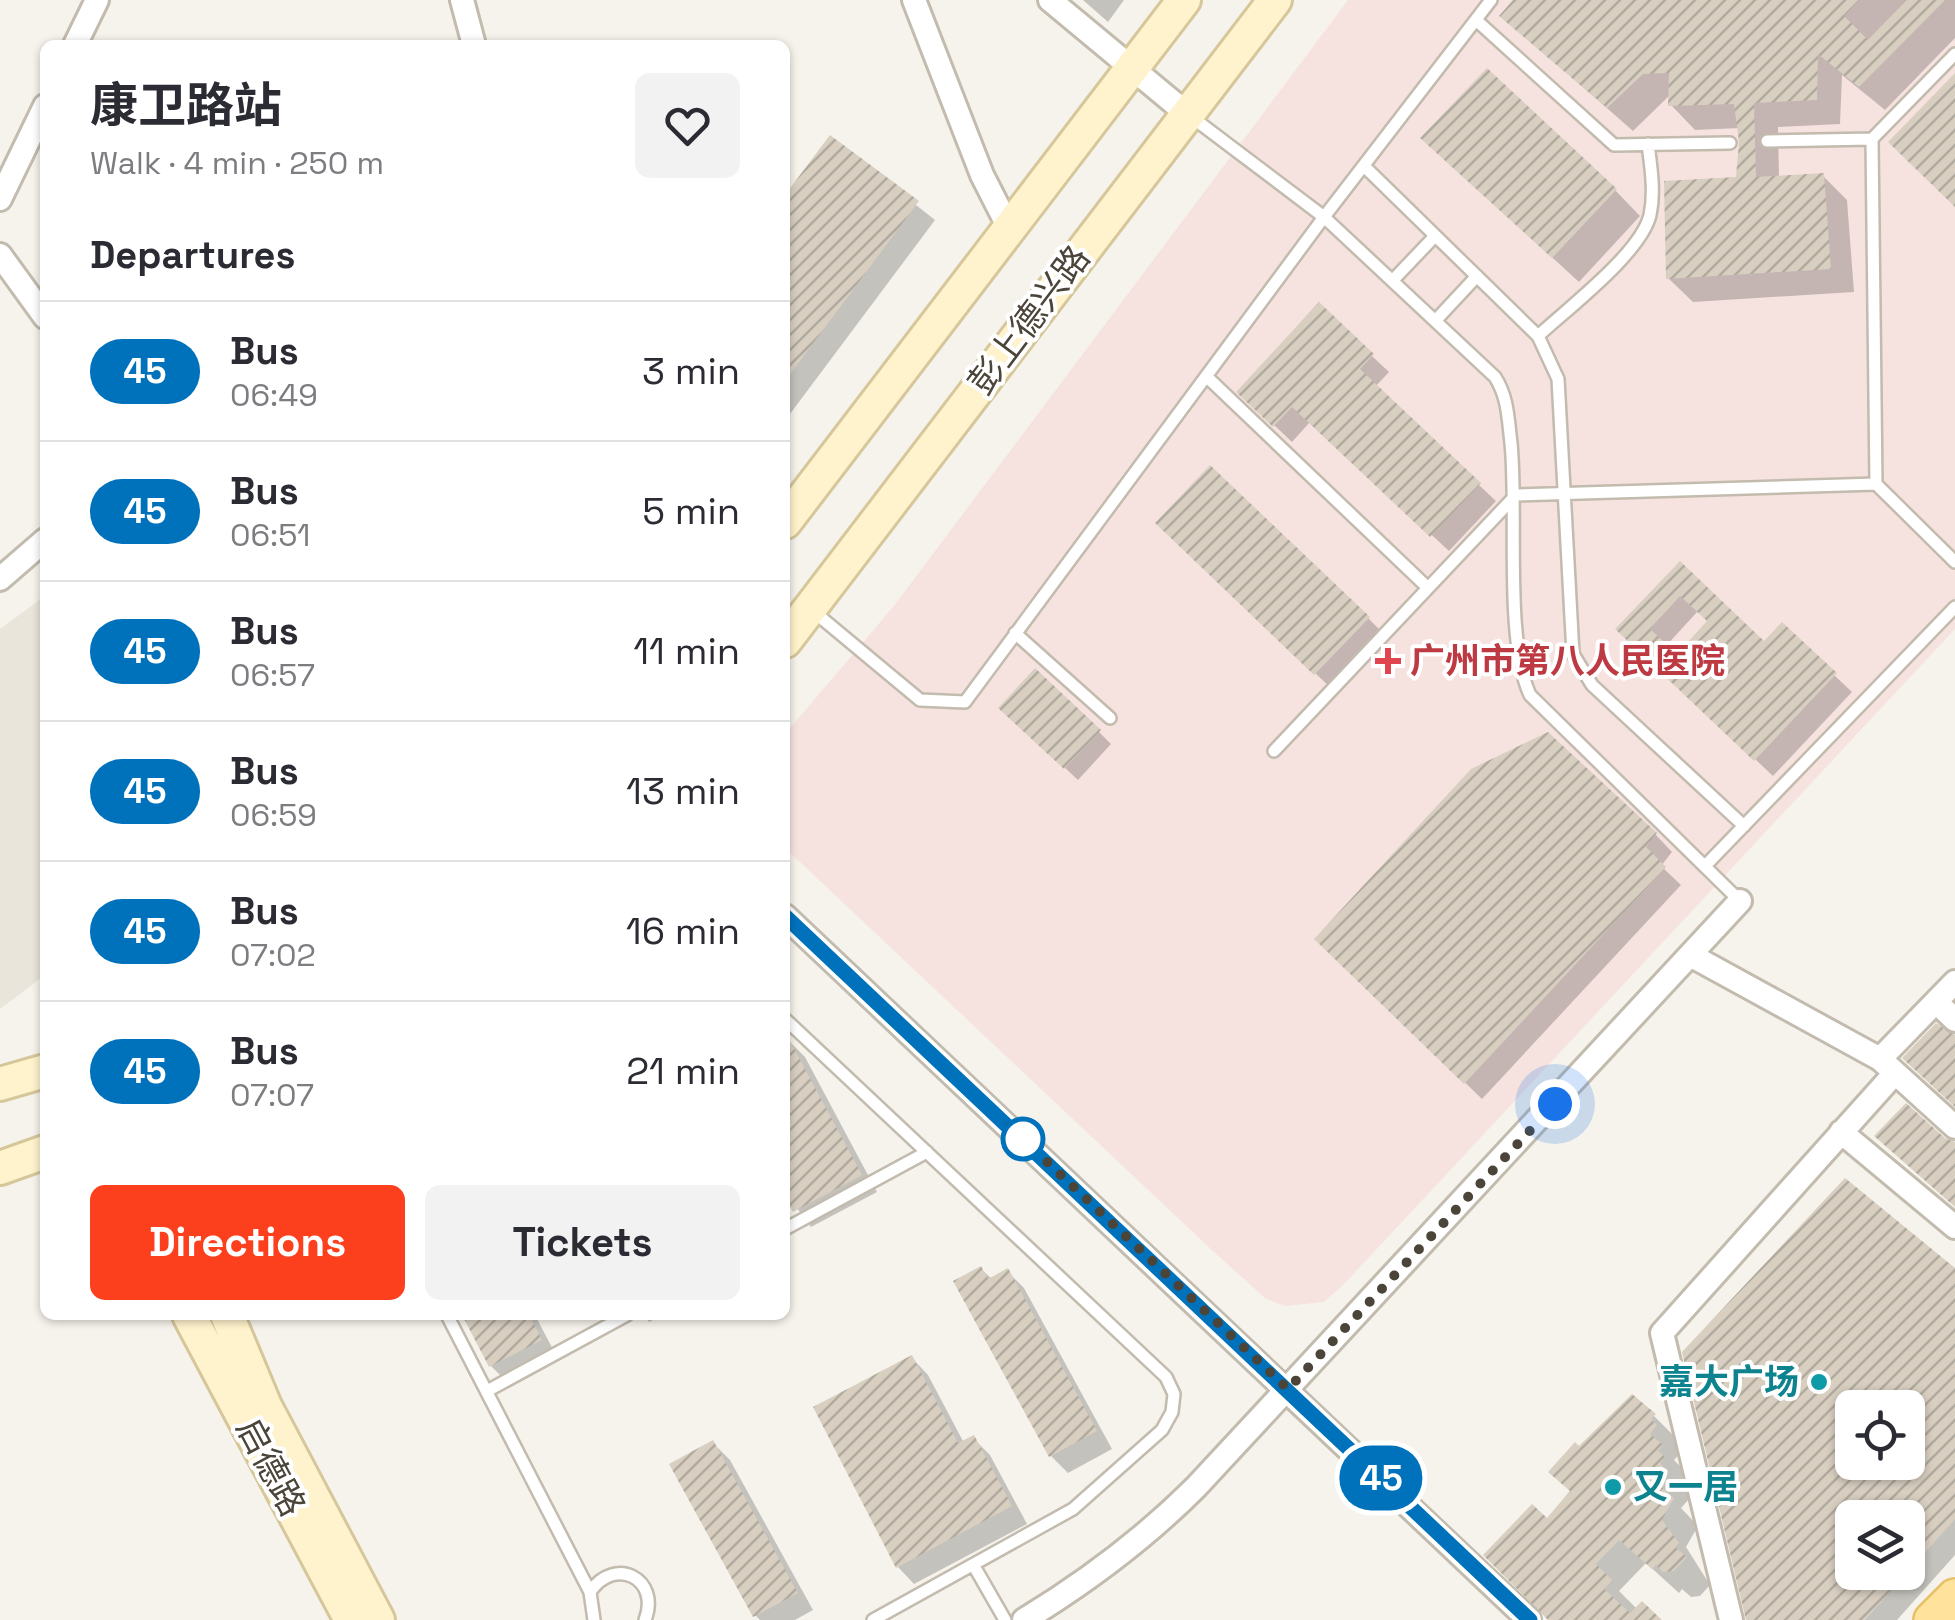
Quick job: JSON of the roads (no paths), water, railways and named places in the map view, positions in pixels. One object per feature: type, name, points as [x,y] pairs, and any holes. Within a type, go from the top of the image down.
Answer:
[{"type":"main road","points":[[1932,1620],[1955,1596]]},
{"type":"street","points":[[77,40],[97,0]]},
{"type":"street","points":[[462,0],[473,40]]},
{"type":"street","points":[[914,0],[957,116],[1010,230]]},
{"type":"street","points":[[1050,0],[1186,113]]},
{"type":"street","name":"彭上德兴路","points":[[790,516],[1184,0]]},
{"type":"street","name":"彭上德兴路","points":[[790,634],[1276,0]]},
{"type":"street","points":[[0,199],[40,116]]},
{"type":"street","points":[[0,255],[40,311]]},
{"type":"street","points":[[0,579],[40,544]]},
{"type":"street","points":[[1024,1620],[1088,1582],[1149,1534],[1740,901]]},
{"type":"street","points":[[790,921],[1530,1620]]},
{"type":"street","points":[[1692,956],[1888,1066],[1955,1127]]},
{"type":"street","points":[[1731,1620],[1662,1334],[1841,1132],[1936,1002],[1955,982]]},
{"type":"street","points":[[1936,1002],[1955,1020]]},
{"type":"street","points":[[0,1084],[40,1073]]},
{"type":"street","points":[[1841,1132],[1955,1226]]},
{"type":"street","points":[[0,1168],[40,1154]]},
{"type":"street","name":"启德路","points":[[192,1320],[351,1620]]},
{"type":"street","name":"启德路","points":[[229,1320],[265,1406],[378,1620]]},
{"type":"lane","points":[[810,608],[920,700],[965,702],[1324,217],[1492,0]]},
{"type":"lane","points":[[1476,20],[1614,145],[1730,142]]},
{"type":"lane","points":[[1767,142],[1872,139],[1955,54]]},
{"type":"lane","points":[[1186,113],[1324,217],[1436,320],[1503,390],[1516,495],[1517,653],[1530,694],[1740,901]]},
{"type":"lane","points":[[1872,139],[1876,484],[1955,562]]},
{"type":"lane","points":[[1538,336],[1639,240],[1649,218],[1652,190],[1648,144]]},
{"type":"lane","points":[[1364,166],[1538,336],[1558,379],[1570,636],[1579,668],[1592,686],[1744,826]]},
{"type":"lane","points":[[1394,280],[1435,236]]},
{"type":"lane","points":[[1436,320],[1476,276]]},
{"type":"lane","points":[[1206,376],[1426,586]]},
{"type":"lane","points":[[1274,751],[1516,495],[1876,484]]},
{"type":"lane","points":[[1705,866],[1955,607]]},
{"type":"lane","points":[[1015,633],[1110,718]]},
{"type":"lane","points":[[790,1025],[1166,1377],[1174,1394],[1172,1412],[1162,1430],[1072,1509],[873,1620]]},
{"type":"lane","points":[[790,1226],[927,1152]]},
{"type":"lane","points":[[450,1320],[590,1592],[592,1620]]},
{"type":"lane","points":[[487,1390],[617,1320]]},
{"type":"lane","points":[[974,1566],[1005,1620]]},
{"type":"lane","points":[[590,1592],[598,1580],[614,1572],[636,1576],[649,1596],[645,1620]]},
{"type":"place","name":"广州市第八人民医院","points":[[1388,661]]},
{"type":"place","name":"嘉大广场","points":[[1819,1382]]},
{"type":"place","name":"又一居","points":[[1613,1487]]}]
